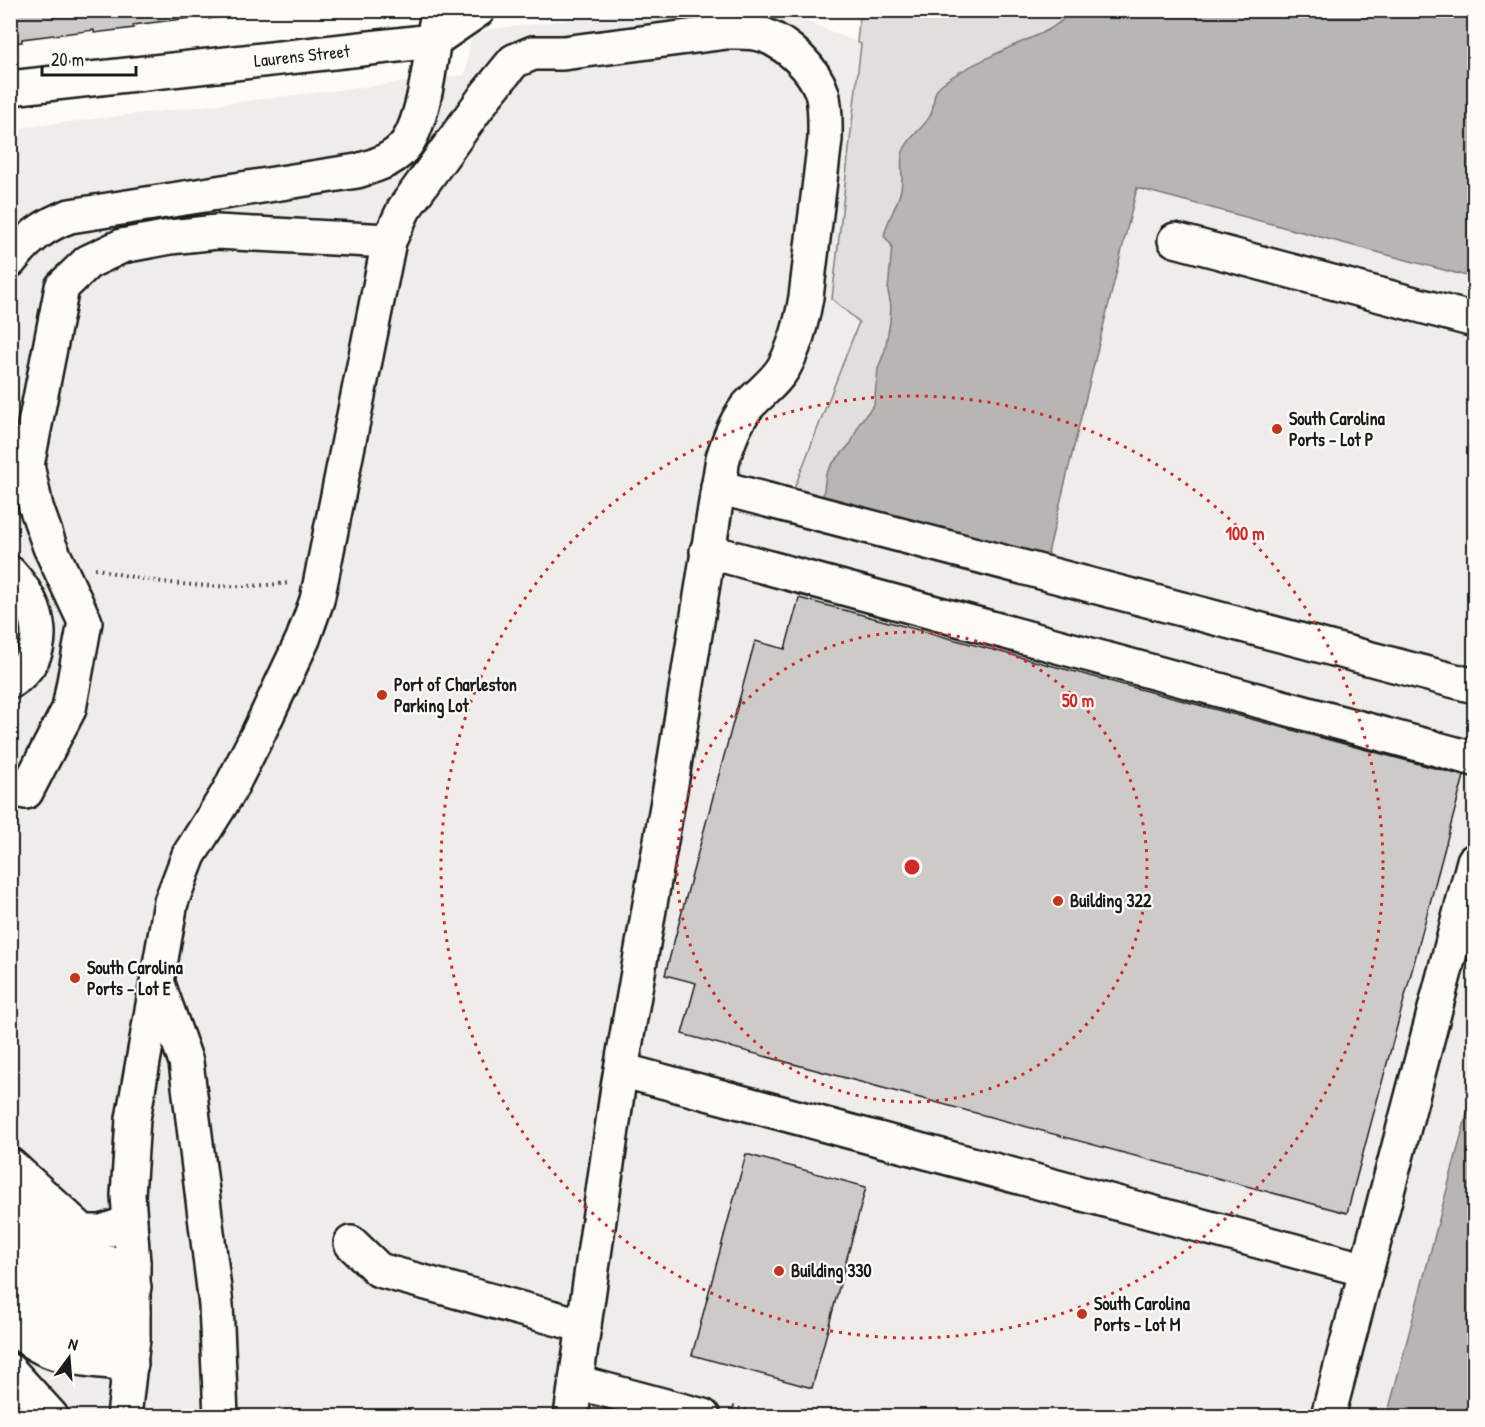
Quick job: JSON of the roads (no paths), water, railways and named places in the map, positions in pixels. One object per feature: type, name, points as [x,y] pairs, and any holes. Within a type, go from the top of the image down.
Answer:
[{"type":"street","name":"Laurens Street","points":[[10,88],[436,26],[478,10]]},
{"type":"street","points":[[10,261],[34,234],[52,222],[70,216],[357,171],[379,165],[402,149],[414,131],[436,26]]},
{"type":"street","points":[[124,1416],[133,1313],[128,1195],[133,1119],[171,902],[189,855],[228,793],[259,732],[303,639],[318,600],[389,241],[404,209],[487,94],[514,61],[533,54],[563,53],[727,32],[747,32],[763,35],[778,42],[796,56],[822,92],[825,139],[803,316],[795,345],[783,369],[746,408],[732,432],[723,458],[673,772],[621,1070],[571,1416]]},
{"type":"street","points":[[10,788],[26,792],[69,709],[85,622],[50,547],[36,507],[27,465],[62,287],[88,262],[122,246],[170,237],[217,232],[389,241]]},
{"type":"street","points":[[1175,240],[1474,320]]},
{"type":"street","points":[[718,487],[1474,686]]},
{"type":"street","points":[[707,551],[1474,759]]},
{"type":"street","points":[[10,573],[30,597],[39,632],[37,646],[30,662],[19,676],[10,682]]},
{"type":"street","points":[[1328,1416],[1474,861]]},
{"type":"street","points":[[157,981],[186,1062],[216,1305],[221,1416]]},
{"type":"street","points":[[621,1070],[1366,1270]]},
{"type":"street","points":[[10,1165],[82,1232],[102,1232],[130,1222]]},
{"type":"street","points":[[10,1191],[79,1257],[90,1262],[105,1264],[133,1313]]},
{"type":"street","points":[[10,1229],[48,1265],[74,1283],[88,1286],[133,1313]]},
{"type":"street","points":[[351,1243],[379,1270],[584,1326]]},
{"type":"street","points":[[10,1258],[44,1291],[58,1301],[94,1313],[133,1313]]},
{"type":"street","points":[[10,1294],[26,1312],[50,1327],[92,1336],[133,1313]]},
{"type":"street","points":[[10,1322],[24,1337],[47,1350],[71,1357],[133,1313]]},
{"type":"street","points":[[10,1371],[51,1416]]},
{"type":"street","points":[[576,1382],[703,1416]]},
{"type":"place","name":"South Carolina Ports - Lot P","points":[[1277,429]]},
{"type":"place","name":"Port of Charleston Parking Lot","points":[[382,695]]},
{"type":"place","name":"Building 322","points":[[1058,901]]},
{"type":"place","name":"South Carolina Ports - Lot E","points":[[75,978]]},
{"type":"place","name":"Building 330","points":[[779,1271]]},
{"type":"place","name":"South Carolina Ports - Lot M","points":[[1082,1314]]}]
